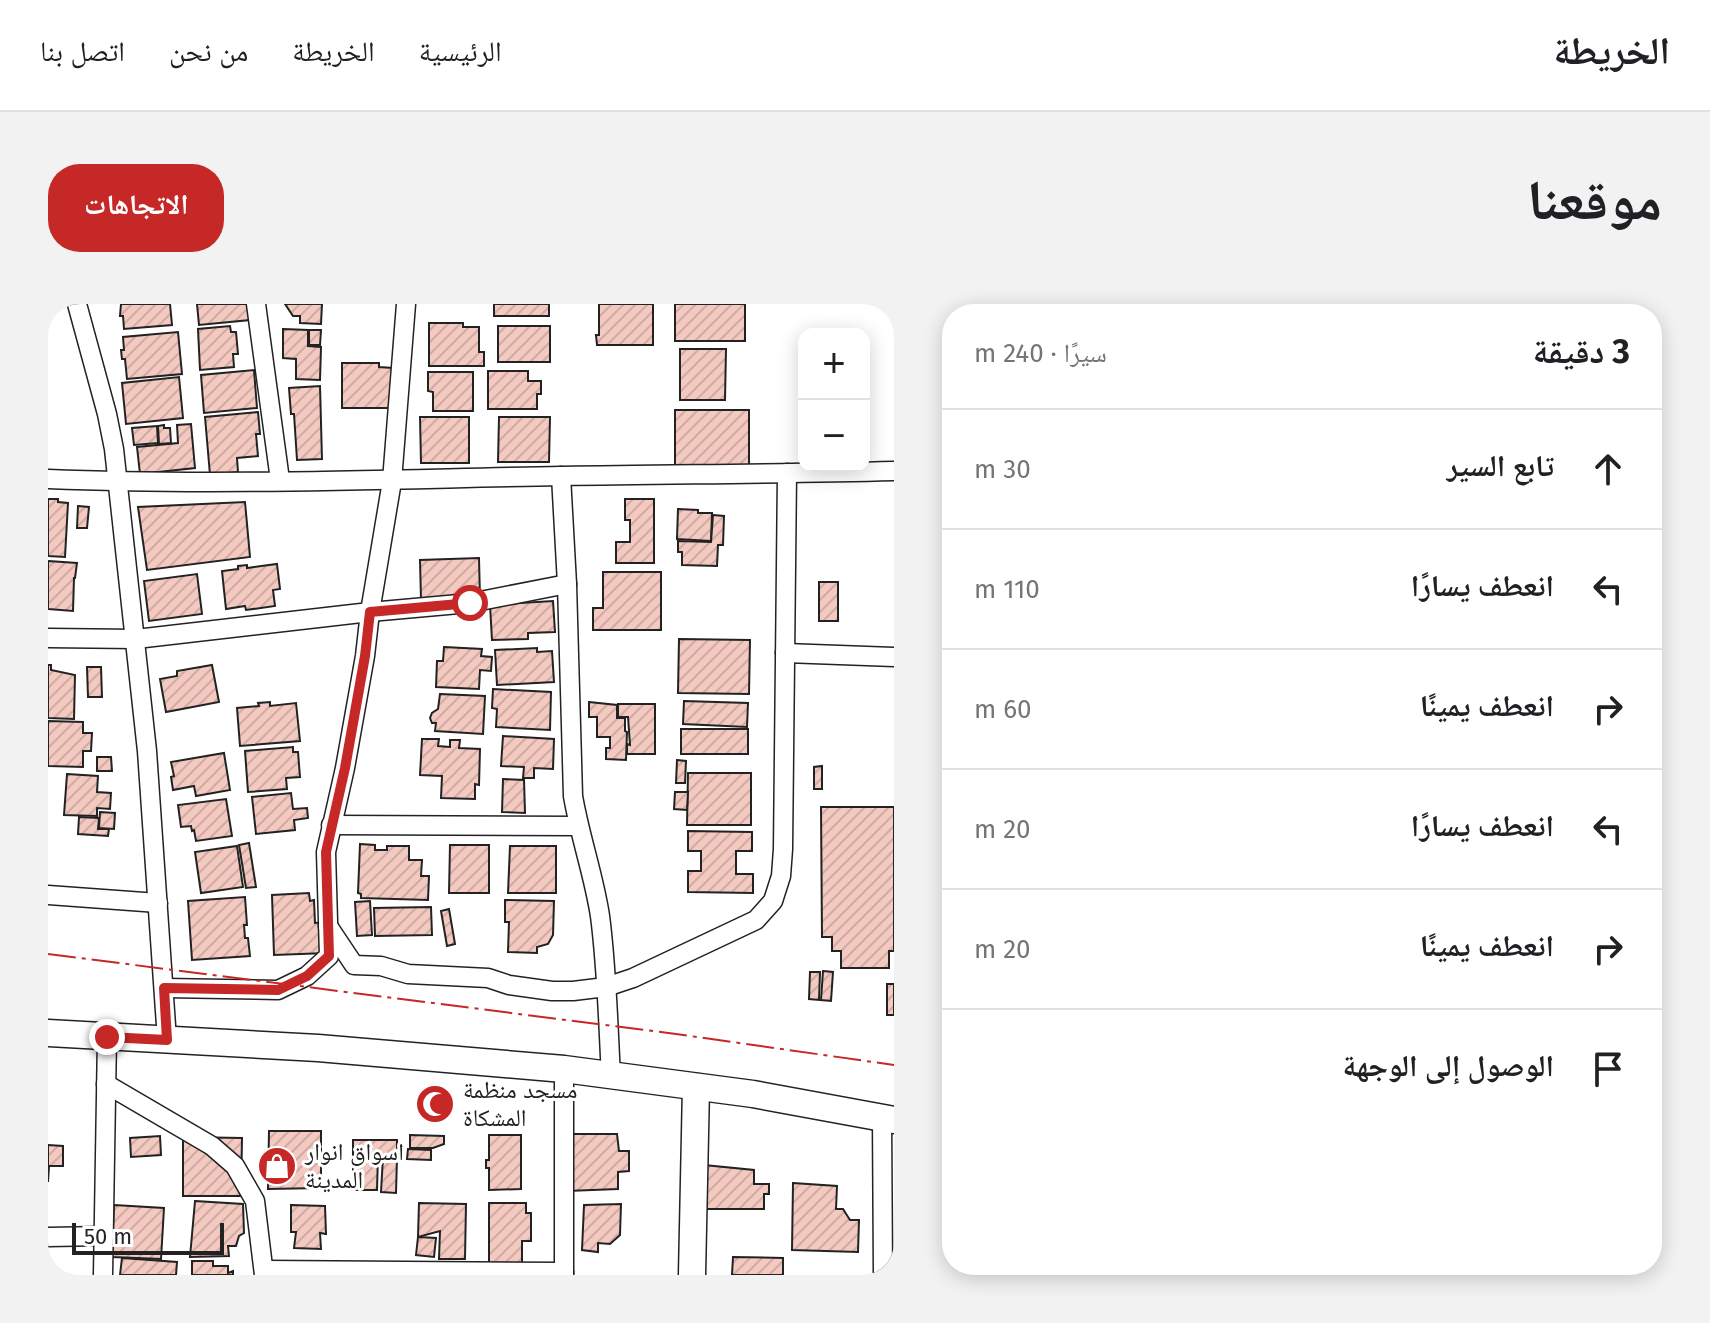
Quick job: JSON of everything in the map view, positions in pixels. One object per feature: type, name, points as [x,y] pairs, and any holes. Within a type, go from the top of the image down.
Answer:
[{"type":"street","points":[[77,304],[114,449],[147,751],[167,1040]]},
{"type":"street","points":[[256,304],[280,480]]},
{"type":"street","points":[[164,988],[278,990],[307,976],[329,956],[326,852],[365,656],[392,481],[406,304]]},
{"type":"street","points":[[48,479],[117,482],[392,481],[894,471]]},
{"type":"street","points":[[328,926],[354,965],[381,966],[408,974],[488,978],[509,985],[573,991],[606,987],[633,978],[756,920],[773,901],[781,876],[783,849],[787,473]]},
{"type":"street","points":[[561,476],[571,769],[578,826],[599,915],[611,1076]]},
{"type":"street","points":[[48,638],[136,639],[470,603],[567,584]]},
{"type":"street","points":[[785,653],[894,657]]},
{"type":"street","points":[[331,825],[578,826]]},
{"type":"street","points":[[48,895],[158,903]]},
{"type":"street","points":[[48,1033],[318,1048],[564,1069],[753,1094],[888,1118],[883,1275]]},
{"type":"street","points":[[103,1275],[107,1037]]},
{"type":"street","points":[[106,1084],[212,1146],[235,1166],[255,1201],[264,1272],[564,1274],[564,1069]]},
{"type":"street","points":[[692,1275],[696,1087]]},
{"type":"street","points":[[48,1237],[104,1236]]},
{"type":"building","points":[[121,304],[170,304],[172,325],[124,329],[123,316],[120,316]]},
{"type":"building","points":[[197,304],[248,304],[250,320],[199,325]]},
{"type":"building","points":[[285,304],[322,304],[321,324],[300,323],[300,316],[293,316]]},
{"type":"building","points":[[494,304],[549,304],[549,316],[494,316]]},
{"type":"building","points":[[599,304],[653,304],[653,345],[597,345]]},
{"type":"building","points":[[675,304],[745,304],[745,341],[675,341]]},
{"type":"building","points":[[429,323],[463,323],[463,327],[479,327],[479,352],[484,352],[484,366],[429,366]]},
{"type":"building","points":[[230,326],[231,332],[236,332],[238,354],[233,354],[234,367],[200,370],[198,329]]},
{"type":"building","points":[[498,326],[550,326],[550,362],[498,362]]},
{"type":"building","points":[[283,329],[308,330],[308,346],[321,347],[320,380],[296,379],[296,359],[283,358]]},
{"type":"building","points":[[309,330],[321,330],[320,345],[309,345]]},
{"type":"building","points":[[178,332],[182,374],[127,379],[121,350],[124,350],[123,337]]},
{"type":"building","points":[[680,349],[726,349],[725,400],[680,400]]},
{"type":"building","points":[[342,363],[379,363],[379,367],[393,368],[392,408],[342,408]]},
{"type":"building","points":[[254,370],[257,408],[204,413],[201,375]]},
{"type":"building","points":[[488,371],[528,371],[528,381],[541,381],[537,409],[488,409]]},
{"type":"building","points":[[428,372],[473,372],[473,411],[433,411],[433,392],[428,391]]},
{"type":"building","points":[[179,377],[183,418],[126,424],[122,383]]},
{"type":"building","points":[[320,386],[322,459],[297,460],[289,388]]},
{"type":"building","points":[[675,410],[749,410],[749,465],[675,465]]},
{"type":"building","points":[[258,412],[258,456],[237,458],[238,472],[210,475],[205,417]]},
{"type":"building","points":[[420,417],[469,417],[469,463],[421,463]]},
{"type":"building","points":[[499,417],[550,417],[549,462],[498,462]]},
{"type":"building","points":[[191,424],[195,468],[140,474],[137,447],[178,443],[177,425]]},
{"type":"building","points":[[164,425],[164,428],[170,428],[171,443],[159,444],[158,426]]},
{"type":"building","points":[[157,426],[158,443],[134,445],[132,428]]},
{"type":"building","points":[[48,499],[68,503],[65,557],[48,556]]},
{"type":"building","points":[[625,499],[654,499],[654,563],[616,563],[616,542],[630,542],[630,520],[625,520]]},
{"type":"building","points":[[245,502],[250,557],[147,570],[138,507]]},
{"type":"building","points":[[78,506],[89,507],[87,528],[77,528]]},
{"type":"building","points":[[678,509],[712,513],[711,541],[677,539]]},
{"type":"building","points":[[713,515],[724,516],[723,545],[718,545],[717,566],[682,565],[678,541],[711,542]]},
{"type":"building","points":[[479,558],[480,598],[421,600],[420,560]]},
{"type":"building","points":[[48,561],[77,563],[73,611],[48,609]]},
{"type":"building","points":[[277,564],[280,589],[273,590],[275,606],[226,609],[222,571],[238,569],[238,566],[247,565],[247,568]]},
{"type":"building","points":[[603,572],[661,572],[661,630],[593,630],[593,608],[603,608]]},
{"type":"building","points":[[197,574],[202,614],[149,621],[144,581]]},
{"type":"building","points":[[819,582],[838,582],[838,621],[819,621]]},
{"type":"building","points":[[553,601],[555,632],[528,633],[528,639],[492,640],[490,605]]},
{"type":"building","points":[[679,639],[750,640],[749,694],[678,693]]},
{"type":"building","points":[[444,647],[482,649],[481,656],[492,657],[491,671],[480,670],[479,689],[436,687],[437,661],[443,661]]},
{"type":"building","points":[[537,648],[537,652],[552,651],[554,682],[497,685],[495,650]]},
{"type":"building","points":[[48,665],[51,665],[51,670],[75,675],[74,719],[48,718]]},
{"type":"building","points":[[212,665],[219,702],[166,712],[160,679],[177,676],[177,671]]},
{"type":"building","points":[[87,667],[101,667],[102,697],[88,697]]},
{"type":"building","points":[[493,689],[551,692],[550,730],[496,727],[497,709],[492,708]]},
{"type":"building","points":[[440,694],[485,696],[483,734],[435,731],[436,723],[432,723],[430,718],[438,709]]},
{"type":"building","points":[[684,701],[748,703],[747,727],[683,724]]},
{"type":"building","points":[[270,702],[270,706],[296,703],[300,741],[240,746],[237,708]]},
{"type":"building","points":[[589,702],[617,705],[617,718],[625,718],[626,760],[606,759],[610,737],[597,737],[597,717],[589,717]]},
{"type":"building","points":[[618,704],[655,704],[655,754],[627,754],[627,744],[630,745],[628,717],[618,717]]},
{"type":"building","points":[[48,721],[83,722],[83,733],[92,733],[91,751],[83,751],[83,767],[48,766]]},
{"type":"building","points":[[681,729],[748,729],[748,754],[681,754]]},
{"type":"building","points":[[503,736],[554,739],[553,769],[534,768],[534,778],[523,778],[524,767],[501,766]]},
{"type":"building","points":[[422,739],[439,739],[438,746],[450,747],[450,740],[460,740],[459,748],[480,749],[479,785],[475,784],[475,799],[441,798],[442,776],[420,775]]},
{"type":"building","points":[[293,747],[293,752],[298,752],[300,777],[286,778],[287,789],[248,792],[245,751]]},
{"type":"building","points":[[224,753],[230,790],[196,796],[194,786],[173,790],[171,762]]},
{"type":"building","points":[[97,757],[111,757],[112,771],[97,771]]},
{"type":"building","points":[[677,760],[686,761],[685,783],[676,783]]},
{"type":"building","points":[[822,766],[822,789],[814,789],[814,767]]},
{"type":"building","points":[[688,773],[751,773],[751,825],[687,825]]},
{"type":"building","points":[[67,774],[98,776],[97,792],[111,793],[110,809],[97,808],[97,816],[64,815]]},
{"type":"building","points":[[503,779],[524,780],[525,813],[502,812]]},
{"type":"building","points":[[675,792],[688,792],[687,810],[674,809]]},
{"type":"building","points":[[291,793],[293,809],[307,808],[308,818],[294,820],[295,830],[256,834],[252,797]]},
{"type":"building","points":[[226,799],[232,836],[196,841],[191,826],[181,827],[178,805]]},
{"type":"building","points":[[821,807],[894,807],[894,951],[889,951],[889,968],[841,968],[841,951],[832,951],[832,937],[822,937]]},
{"type":"building","points":[[100,812],[115,813],[114,829],[99,828]]},
{"type":"building","points":[[79,817],[99,818],[98,829],[109,829],[108,836],[78,834]]},
{"type":"building","points":[[688,831],[752,832],[752,851],[736,851],[736,874],[753,874],[753,893],[688,892],[688,871],[701,871],[701,851],[688,851]]},
{"type":"building","points":[[249,843],[256,887],[246,888],[239,845]]},
{"type":"building","points":[[360,844],[375,845],[375,850],[387,850],[387,846],[409,846],[409,860],[422,860],[421,876],[429,876],[428,900],[361,898],[358,893]]},
{"type":"building","points":[[450,845],[489,845],[489,893],[449,893]]},
{"type":"building","points":[[237,846],[243,887],[201,893],[195,852]]},
{"type":"building","points":[[510,846],[556,846],[556,893],[508,893]]},
{"type":"building","points":[[309,893],[310,901],[314,900],[315,923],[325,922],[327,953],[274,955],[272,895]]},
{"type":"building","points":[[245,897],[245,938],[248,938],[250,956],[192,960],[188,901]]},
{"type":"building","points":[[505,900],[554,901],[553,935],[548,944],[537,947],[537,953],[508,952],[509,922],[505,922]]},
{"type":"building","points":[[370,901],[372,935],[357,936],[355,902]]},
{"type":"building","points":[[431,907],[432,935],[375,936],[374,908]]},
{"type":"building","points":[[449,909],[455,944],[447,946],[441,911]]},
{"type":"building","points":[[823,971],[833,972],[831,1001],[821,1000]]},
{"type":"building","points":[[810,972],[820,972],[819,1000],[809,999]]},
{"type":"building","points":[[887,984],[894,984],[894,1015],[887,1015]]},
{"type":"building","points":[[269,1131],[321,1131],[321,1188],[268,1189]]},
{"type":"building","points":[[566,1134],[617,1134],[619,1151],[629,1151],[629,1171],[618,1172],[618,1189],[567,1191]]},
{"type":"building","points":[[410,1135],[444,1136],[444,1144],[433,1148],[410,1148]]},
{"type":"building","points":[[489,1135],[521,1135],[521,1189],[489,1190],[486,1160],[489,1160]]},
{"type":"building","points":[[160,1136],[161,1155],[131,1157],[130,1138]]},
{"type":"building","points":[[183,1137],[242,1138],[241,1196],[183,1196]]},
{"type":"building","points":[[353,1140],[397,1140],[397,1156],[378,1155],[377,1190],[353,1190]]},
{"type":"building","points":[[48,1145],[63,1146],[63,1166],[49,1166],[48,1182]]},
{"type":"building","points":[[408,1149],[431,1150],[431,1160],[407,1159]]},
{"type":"building","points":[[383,1157],[397,1158],[396,1193],[381,1192]]},
{"type":"building","points":[[704,1165],[754,1170],[754,1184],[769,1184],[769,1194],[764,1194],[764,1209],[704,1209]]},
{"type":"building","points":[[793,1183],[837,1186],[836,1209],[843,1209],[850,1220],[859,1220],[858,1252],[792,1250]]},
{"type":"building","points":[[195,1201],[243,1204],[244,1233],[239,1236],[236,1246],[228,1246],[229,1256],[190,1257]]},
{"type":"building","points":[[419,1203],[466,1204],[465,1259],[439,1259],[440,1231],[418,1237]]},
{"type":"building","points":[[489,1203],[526,1203],[526,1213],[531,1213],[531,1241],[522,1241],[522,1264],[489,1264]]},
{"type":"building","points":[[621,1204],[620,1235],[610,1244],[598,1243],[598,1252],[582,1250],[584,1205]]},
{"type":"building","points":[[114,1205],[164,1208],[161,1259],[112,1257]]},
{"type":"building","points":[[291,1205],[325,1206],[326,1234],[320,1233],[321,1249],[294,1248],[296,1232],[291,1232]]},
{"type":"building","points":[[418,1237],[436,1238],[434,1257],[416,1255]]},
{"type":"building","points":[[733,1257],[783,1258],[783,1275],[732,1275]]},
{"type":"building","points":[[122,1258],[177,1262],[176,1275],[120,1275]]},
{"type":"building","points":[[192,1261],[213,1261],[213,1266],[228,1266],[228,1273],[233,1271],[233,1275],[192,1275]]},
{"type":"power","points":[[48,954],[894,1065]]},
{"type":"place","name":"مسجد منظمة المشكاة","points":[[435,1104]]},
{"type":"place","name":"اسواق انوار المدينة","points":[[277,1166]]},
{"type":"route","points":[[107,1037],[167,1040],[164,988],[278,990],[307,976],[329,956],[326,852],[345,768],[370,612],[470,603]]}]
